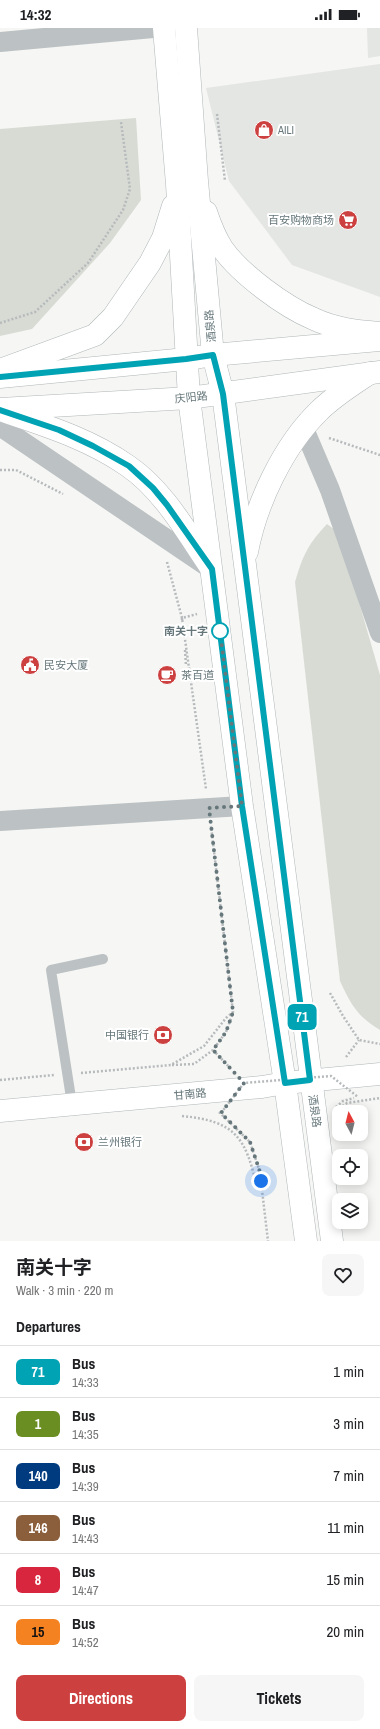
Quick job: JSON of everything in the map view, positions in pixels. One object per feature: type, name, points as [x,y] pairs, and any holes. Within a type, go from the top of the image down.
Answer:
[{"type":"main road","name":"酒泉路","points":[[164,28],[213,355],[223,394],[244,569],[332,1241]]},
{"type":"main road","name":"酒泉路","points":[[186,28],[186,359],[189,398],[242,806],[285,1083],[306,1241]]},
{"type":"main road","points":[[187,182],[222,248],[240,267],[292,308],[315,320],[347,330],[380,333]]},
{"type":"main road","points":[[0,370],[95,335],[112,317],[135,286],[163,238],[187,182]]},
{"type":"main road","points":[[0,377],[186,359],[213,355],[380,340]]},
{"type":"main road","points":[[244,569],[256,518],[265,493],[281,464],[304,429],[318,412],[339,394],[377,373]]},
{"type":"main road","name":"庆阳路","points":[[1,419],[223,394],[377,373]]},
{"type":"main road","points":[[1,419],[40,424],[93,446],[129,466],[153,488],[167,505],[212,569]]},
{"type":"main road","name":"甘南路","points":[[0,1111],[262,1087],[310,1080],[380,1074]]},
{"type":"street","points":[[0,42],[153,28]]},
{"type":"street","points":[[347,330],[380,324]]},
{"type":"street","points":[[1,419],[212,569]]},
{"type":"street","points":[[304,429],[330,490],[380,633]]},
{"type":"street","points":[[0,822],[242,806]]},
{"type":"lane","points":[[72,1104],[51,970],[103,959]]},
{"type":"path","points":[[217,114],[225,181]]},
{"type":"path","points":[[0,323],[35,312],[88,262],[123,210],[130,189],[121,122]]},
{"type":"path","points":[[304,429],[380,456]]},
{"type":"path","points":[[0,470],[16,470],[65,495]]},
{"type":"path","points":[[0,1080],[194,1064],[213,1050],[226,1032],[233,1012],[209,808],[182,618],[167,560]]},
{"type":"path","points":[[182,618],[186,666]]},
{"type":"path","points":[[330,993],[359,1040],[380,1044]]},
{"type":"path","points":[[171,1065],[204,1046],[226,1018],[233,1012]]},
{"type":"path","points":[[213,1050],[233,1072]]},
{"type":"path","points":[[221,1113],[244,1083],[331,1076],[358,1097],[343,1101],[338,1105]]},
{"type":"path","points":[[238,1077],[244,1083]]},
{"type":"path","points":[[344,1105],[347,1103],[380,1098]]},
{"type":"path","points":[[215,1112],[221,1113],[250,1142],[260,1172],[268,1241]]},
{"type":"path","points":[[180,1116],[220,1123],[234,1132],[250,1158],[257,1188],[262,1190]]},
{"type":"shaded area","points":[[367,28],[380,28],[380,56],[368,58]]},
{"type":"shaded area","points":[[380,64],[380,297],[292,265],[229,181],[206,88]]},
{"type":"shaded area","points":[[136,118],[141,200],[110,243],[32,329],[0,336],[0,129]]},
{"type":"shaded area","points":[[327,524],[339,533],[380,675],[380,1030],[366,1020],[356,1010],[340,981],[295,582],[307,550]]},
{"type":"bus line","name":"71","points":[[0,377],[186,359],[213,355],[223,394],[310,1080],[285,1083],[242,806],[212,569],[184,527],[167,505],[153,488],[129,466],[93,446],[59,430],[0,410]]},
{"type":"place","name":"AILI","points":[[264,130]]},
{"type":"place","name":"百安购物商场","points":[[348,220]]},
{"type":"place","name":"南关十字","points":[[220,631]]},
{"type":"place","name":"民安大厦","points":[[30,665]]},
{"type":"place","name":"茶百道","points":[[167,675]]},
{"type":"place","name":"中国银行","points":[[163,1035]]},
{"type":"place","name":"兰州银行","points":[[84,1142]]},
{"type":"route","points":[[220,631],[242,806],[209,808],[233,1012],[226,1032],[213,1050],[244,1083],[221,1113],[250,1142],[260,1172],[261,1181]]}]
